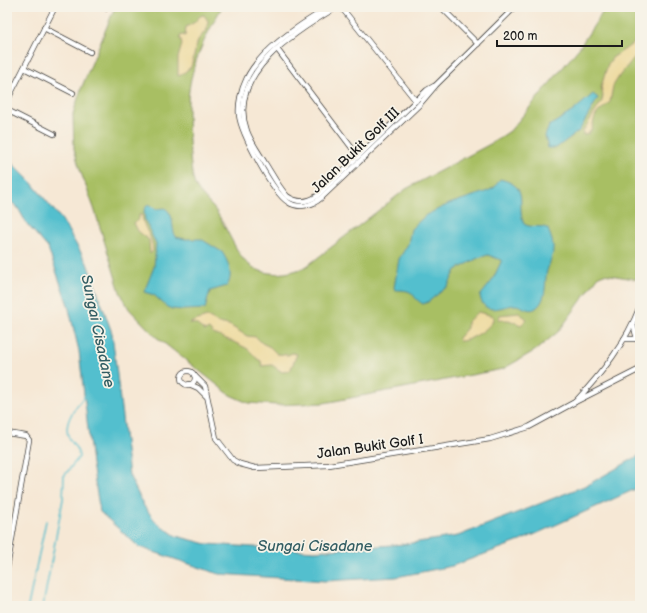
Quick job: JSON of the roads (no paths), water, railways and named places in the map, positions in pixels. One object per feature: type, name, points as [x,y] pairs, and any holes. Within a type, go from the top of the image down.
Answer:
[{"type":"street","points":[[7,101],[55,7]]},
{"type":"street","name":"Jalan Bukit Golf III","points":[[330,7],[286,36],[259,61],[248,76],[241,94],[239,115],[245,137],[280,195],[288,203],[306,206],[321,198],[419,105],[436,85],[515,7]]},
{"type":"street","name":"Jalan Bukit Golf III","points":[[337,7],[319,18],[277,49],[259,67],[250,79],[246,91],[244,112],[245,124],[250,138],[284,193],[296,201],[304,202],[313,199],[427,90],[436,85]]},
{"type":"street","points":[[341,7],[416,102]]},
{"type":"street","points":[[441,7],[478,44]]},
{"type":"street","points":[[44,28],[90,52]]},
{"type":"street","points":[[277,49],[358,156]]},
{"type":"street","points":[[24,68],[73,93]]},
{"type":"street","points":[[7,110],[54,134]]},
{"type":"street","name":"Jalan Bukit Golf I","points":[[575,402],[608,365],[633,324],[640,306]]},
{"type":"street","points":[[624,339],[639,341],[633,324]]},
{"type":"street","name":"Jalan Bukit Golf I","points":[[194,375],[205,386],[216,438],[233,460],[240,464],[255,468],[329,465],[490,439],[529,427],[640,369]]},
{"type":"street","points":[[189,384],[193,382],[194,375],[187,371],[182,374],[182,381],[185,384],[198,388],[206,396]]},
{"type":"street","points":[[594,382],[602,390]]},
{"type":"street","points":[[7,432],[26,436],[29,440],[7,568]]},
{"type":"street","points":[[7,529],[13,530]]},
{"type":"water","points":[[593,94],[598,98],[579,131],[556,148],[548,148],[545,136],[549,126],[573,111]]},
{"type":"water","name":"Sungai Cisadane","points":[[7,158],[31,182],[62,220],[87,263],[112,333],[129,475],[144,506],[156,522],[176,536],[207,544],[315,551],[405,544],[458,536],[587,485],[640,455],[640,487],[520,541],[452,566],[396,577],[326,581],[219,574],[139,547],[100,512],[92,464],[79,351],[68,305],[48,248],[27,224],[18,208],[7,198]]},
{"type":"water","points":[[500,179],[510,182],[519,191],[524,224],[548,229],[552,239],[553,252],[547,271],[544,295],[540,304],[531,310],[516,305],[495,309],[485,307],[480,296],[492,281],[501,262],[501,260],[488,255],[478,258],[456,270],[448,286],[428,302],[423,304],[411,292],[396,290],[394,288],[399,259],[408,244],[411,229],[426,215],[449,204],[488,191],[495,187]]},
{"type":"water","points":[[148,204],[156,209],[165,208],[171,214],[173,229],[176,237],[185,239],[201,239],[222,252],[229,268],[229,282],[227,286],[210,291],[205,309],[172,309],[167,307],[154,295],[144,292],[154,267],[156,244],[145,220],[144,210]]},
{"type":"waterway","points":[[43,606],[63,499],[64,476],[79,457],[69,438],[67,427],[71,415],[85,396]]},
{"type":"waterway","points":[[28,606],[46,521]]}]
